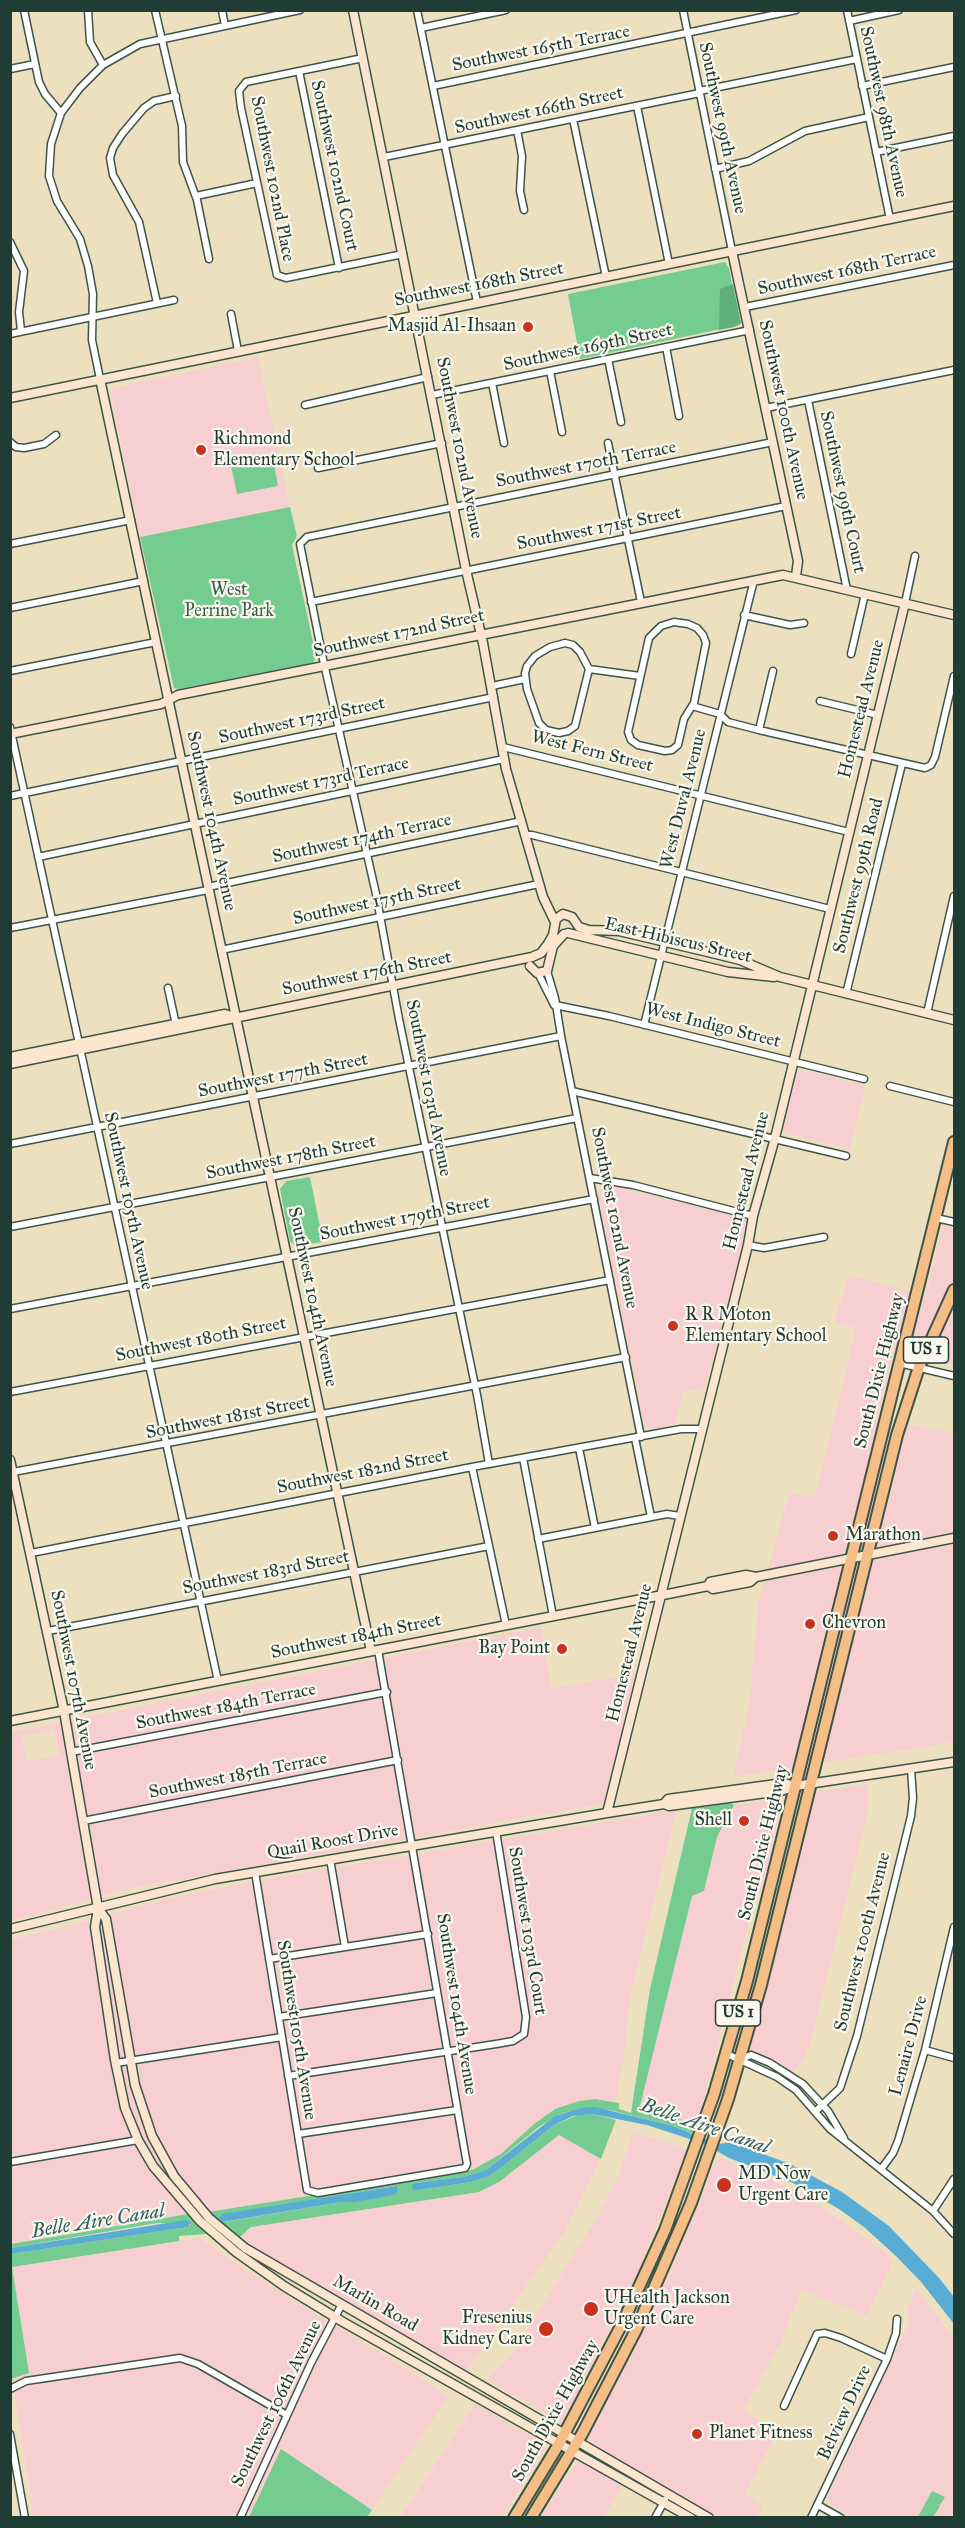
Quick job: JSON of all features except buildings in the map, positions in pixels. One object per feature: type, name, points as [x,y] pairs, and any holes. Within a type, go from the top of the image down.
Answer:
[{"type":"highway","name":"South Dixie Highway","points":[[514,2517],[562,2439],[603,2363],[641,2283],[702,2132],[727,2054],[954,1142]]},
{"type":"highway","name":"South Dixie Highway","points":[[531,2517],[575,2446],[616,2370],[654,2289],[691,2203],[741,2059],[903,1411],[919,1367],[954,1290]]},
{"type":"highway","points":[[888,1407],[903,1411]]},
{"type":"highway","points":[[829,1647],[843,1651]]},
{"type":"highway","points":[[768,1893],[773,1914],[778,1917]]},
{"type":"highway","points":[[764,1910],[771,1922],[774,1934]]},
{"type":"highway","points":[[641,2283],[654,2289]]},
{"type":"street","points":[[24,10],[43,90],[61,113]]},
{"type":"street","points":[[88,10],[90,42],[103,65]]},
{"type":"street","points":[[155,10],[176,96],[183,134],[183,162],[196,196],[209,259]]},
{"type":"street","points":[[222,10],[225,26]]},
{"type":"street","name":"Southwest 104th Avenue","points":[[300,10],[140,44],[103,65],[84,83],[61,113],[51,144],[49,176],[57,201],[77,232],[83,246],[91,284],[92,340],[100,379],[320,1416],[354,1571],[387,1692],[466,2162],[465,2168],[318,2193],[309,2191]]},
{"type":"street","name":"Southwest 102nd Avenue","points":[[353,10],[466,570],[492,686],[504,759],[540,886],[554,923]]},
{"type":"street","points":[[417,10],[477,302]]},
{"type":"street","points":[[421,28],[478,13],[506,10]]},
{"type":"street","name":"Southwest 99th Avenue","points":[[683,10],[732,251]]},
{"type":"street","name":"Southwest 165th Terrace","points":[[433,86],[796,10]]},
{"type":"street","name":"Southwest 98th Avenue","points":[[847,10],[890,219]]},
{"type":"street","points":[[849,21],[899,10]]},
{"type":"street","points":[[299,71],[363,58]]},
{"type":"street","name":"Southwest 166th Street","points":[[384,157],[857,59]]},
{"type":"street","points":[[10,69],[35,64]]},
{"type":"street","points":[[862,86],[954,68]]},
{"type":"street","name":"Southwest 102nd Place","points":[[299,71],[248,81],[241,86],[240,98],[257,183],[275,271],[280,277],[286,278],[339,268]]},
{"type":"street","name":"Southwest 102nd Court","points":[[299,71],[339,268]]},
{"type":"street","points":[[157,303],[139,222],[110,165],[113,148],[150,103],[176,96]]},
{"type":"street","points":[[637,106],[669,264]]},
{"type":"street","points":[[715,169],[748,161],[806,130],[869,117]]},
{"type":"street","points":[[573,119],[606,277]]},
{"type":"street","points":[[517,130],[522,156],[520,190],[524,210]]},
{"type":"street","points":[[876,152],[954,136]]},
{"type":"street","points":[[196,196],[257,183]]},
{"type":"street","name":"Southwest 168th Street","points":[[10,398],[954,206]]},
{"type":"street","points":[[10,242],[24,271],[19,312],[21,332]]},
{"type":"street","name":"Southwest 100th Avenue","points":[[732,251],[798,561],[796,576]]},
{"type":"street","points":[[339,268],[404,254]]},
{"type":"street","name":"Southwest 168th Terrace","points":[[745,308],[954,265]]},
{"type":"street","points":[[10,334],[174,300]]},
{"type":"street","points":[[231,314],[238,351]]},
{"type":"street","name":"Southwest 169th Street","points":[[432,395],[750,330]]},
{"type":"street","points":[[666,347],[679,416]]},
{"type":"street","points":[[608,359],[621,422]]},
{"type":"street","points":[[766,408],[954,370]]},
{"type":"street","points":[[550,371],[562,432]]},
{"type":"street","points":[[304,405],[428,377]]},
{"type":"street","points":[[492,382],[504,443]]},
{"type":"street","name":"Southwest 99th Court","points":[[808,400],[847,590]]},
{"type":"street","points":[[11,443],[19,448],[34,446],[44,444],[56,435]]},
{"type":"street","name":"Southwest 170th Terrace","points":[[301,542],[307,537],[774,442]]},
{"type":"street","points":[[318,468],[442,443]]},
{"type":"street","points":[[608,443],[641,602]]},
{"type":"street","name":"Southwest 171st Street","points":[[312,602],[786,506]]},
{"type":"street","points":[[10,544],[131,520]]},
{"type":"street","name":"Southwest 103rd Avenue","points":[[301,542],[325,666],[381,917],[424,1148],[475,1386],[489,1464]]},
{"type":"street","name":"Homestead Avenue","points":[[607,1813],[748,1245],[753,1216],[775,1138],[915,556]]},
{"type":"street","name":"Southwest 172nd Street","points":[[11,731],[161,704],[178,695],[783,574],[954,615]]},
{"type":"street","name":"West Duval Avenue","points":[[644,1025],[754,580]]},
{"type":"street","points":[[10,608],[144,581]]},
{"type":"street","name":"Southwest 99th Court","points":[[851,654],[865,594]]},
{"type":"street","points":[[744,615],[790,625],[804,623]]},
{"type":"street","points":[[674,622],[692,626],[700,632],[706,643],[693,706],[685,716],[678,745],[672,750],[658,751],[635,744],[630,738],[628,732],[640,676],[648,641],[655,630],[664,624],[674,622]]},
{"type":"street","points":[[10,671],[156,642]]},
{"type":"street","points":[[560,644],[569,644],[576,648],[588,663],[589,669],[575,726],[562,733],[549,731],[541,726],[536,718],[525,679],[525,670],[530,661],[544,650],[560,644]]},
{"type":"street","points":[[589,669],[640,676]]},
{"type":"street","points":[[759,730],[773,671]]},
{"type":"street","points":[[693,706],[720,714],[728,722],[919,768],[929,766],[935,757],[954,675]]},
{"type":"street","points":[[492,686],[525,679]]},
{"type":"street","name":"Southwest 173rd Street","points":[[10,796],[494,697]]},
{"type":"street","points":[[820,701],[878,715]]},
{"type":"street","name":"Southwest 105th Avenue","points":[[11,731],[218,1681]]},
{"type":"street","name":"West Fern Street","points":[[503,747],[849,832]]},
{"type":"street","name":"Southwest 173rd Terrace","points":[[38,857],[504,759]]},
{"type":"street","name":"Southwest 99th Road","points":[[846,994],[902,764]]},
{"type":"street","name":"Southwest 174th Terrace","points":[[10,928],[522,821]]},
{"type":"street","points":[[527,835],[682,871],[830,909]]},
{"type":"street","name":"Southwest 102nd Avenue","points":[[540,886],[556,909],[563,914]]},
{"type":"street","name":"Southwest 175th Street","points":[[222,950],[540,886]]},
{"type":"street","points":[[927,1013],[954,896]]},
{"type":"street","points":[[563,914],[572,917],[574,922],[573,929],[555,944],[550,962],[542,972],[530,966],[532,957],[541,953],[551,940],[554,923],[558,916],[563,914]]},
{"type":"street","name":"East Hibiscus Street","points":[[574,922],[589,930],[620,931],[740,960],[780,977],[811,986],[954,1020]]},
{"type":"street","points":[[554,923],[558,931],[566,933]]},
{"type":"street","name":"East Hibiscus Street","points":[[566,933],[728,972],[780,977]]},
{"type":"street","points":[[541,953],[547,956],[550,962]]},
{"type":"street","name":"Southwest 176th Street","points":[[10,1064],[225,1014],[235,1017],[532,957]]},
{"type":"street","name":"Southwest 176th Street","points":[[507,963],[530,966]]},
{"type":"street","name":"Southwest 102nd Avenue","points":[[542,972],[555,1005],[626,1357],[651,1517]]},
{"type":"street","points":[[168,988],[176,1027]]},
{"type":"street","name":"West Indigo Street","points":[[555,1005],[864,1079]]},
{"type":"street","name":"Southwest 177th Street","points":[[10,1144],[561,1036]]},
{"type":"street","name":"Southwest 176th Street","points":[[10,1057],[79,1047]]},
{"type":"street","points":[[890,1086],[954,1102]]},
{"type":"street","points":[[572,1091],[846,1156]]},
{"type":"street","name":"Southwest 178th Street","points":[[10,1227],[577,1118]]},
{"type":"street","points":[[590,1178],[610,1180],[753,1216]]},
{"type":"street","name":"Southwest 179th Street","points":[[10,1309],[594,1199]]},
{"type":"street","points":[[936,1218],[954,1222]]},
{"type":"street","points":[[748,1245],[764,1248],[824,1237]]},
{"type":"street","name":"Southwest 180th Street","points":[[10,1392],[610,1280]]},
{"type":"street","name":"Southwest 181st Street","points":[[13,1472],[626,1357]]},
{"type":"street","points":[[899,1363],[954,1376]]},
{"type":"street","name":"Southwest 182nd Street","points":[[31,1552],[472,1467],[687,1428],[702,1429]]},
{"type":"street","points":[[579,1448],[595,1528]]},
{"type":"street","points":[[523,1458],[553,1616]]},
{"type":"street","name":"Southwest 107th Avenue","points":[[10,1460],[64,1711],[98,1908],[95,1927],[116,2063],[125,2108],[138,2140]]},
{"type":"street","points":[[472,1467],[506,1625]]},
{"type":"street","points":[[538,1539],[668,1514],[680,1516]]},
{"type":"street","name":"Southwest 184th Street","points":[[10,1721],[708,1586],[713,1589],[750,1582],[756,1576],[954,1538]]},
{"type":"street","name":"Southwest 183rd Street","points":[[48,1631],[489,1546]]},
{"type":"street","name":"Southwest 184th Terrace","points":[[71,1752],[387,1692]]},
{"type":"street","name":"Southwest 185th Terrace","points":[[83,1821],[398,1760]]},
{"type":"street","name":"Quail Roost Drive","points":[[10,1929],[197,1883],[255,1872],[664,1804],[668,1799],[783,1783],[795,1786],[954,1762]]},
{"type":"street","name":"Southwest 100th Avenue","points":[[816,2110],[842,2083],[857,2036],[910,1818],[913,1798],[911,1770]]},
{"type":"street","name":"Southwest 103rd Court","points":[[447,2051],[513,2041],[524,2034],[526,2017],[496,1831]]},
{"type":"street","points":[[330,1859],[345,1947]]},
{"type":"street","name":"Southwest 105th Avenue","points":[[255,1872],[306,2185],[309,2191]]},
{"type":"street","name":"Southwest 107th Avenue","points":[[98,1908],[106,1919],[139,2101],[152,2136]]},
{"type":"street","name":"Lenaire Drive","points":[[882,2168],[895,2150],[925,2050],[954,1927]]},
{"type":"street","points":[[268,1959],[428,1934]]},
{"type":"street","points":[[945,1965],[953,1967]]},
{"type":"street","points":[[104,1990],[119,1988]]},
{"type":"street","points":[[279,2017],[437,1993]]},
{"type":"street","points":[[116,2063],[282,2037]]},
{"type":"street","points":[[925,2050],[954,2058]]},
{"type":"street","points":[[288,2076],[447,2051]]},
{"type":"street","points":[[727,2054],[789,2085],[847,2144],[882,2168],[933,2211],[954,2234]]},
{"type":"street","points":[[741,2059],[751,2055],[787,2072],[803,2084],[823,2104],[847,2144]]},
{"type":"street","points":[[298,2134],[457,2110]]},
{"type":"street","points":[[10,2162],[152,2136]]},
{"type":"street","name":"Marlin Road","points":[[152,2136],[183,2189],[222,2230],[264,2260],[503,2397],[562,2439]]},
{"type":"street","name":"Marlin Road","points":[[138,2140],[165,2181],[217,2236],[284,2286],[335,2318],[488,2404],[562,2439],[666,2498],[709,2517]]},
{"type":"street","points":[[933,2211],[954,2179]]},
{"type":"street","name":"Southwest 106th Avenue","points":[[240,2517],[342,2304]]},
{"type":"street","name":"Belview Drive","points":[[811,2517],[886,2359],[897,2333],[897,2319]]},
{"type":"street","points":[[783,2406],[814,2338],[821,2333],[841,2338],[886,2359]]},
{"type":"street","points":[[404,2356],[410,2343]]},
{"type":"street","points":[[426,2368],[432,2356]]},
{"type":"street","points":[[10,2389],[26,2381],[180,2358],[198,2364],[287,2415]]},
{"type":"street","points":[[488,2404],[503,2397]]},
{"type":"street","points":[[10,2434],[25,2517]]},
{"type":"street","points":[[655,2517],[666,2498]]},
{"type":"street","name":"Marlin Road","points":[[666,2498],[692,2517]]},
{"type":"street","points":[[818,2505],[841,2517]]},
{"type":"shaded area","name":"Richmond Elementary School","points":[[258,357],[290,507],[140,537],[111,394],[113,388]]},
{"type":"shaded area","points":[[799,1069],[865,1085],[850,1150],[783,1132],[796,1072]]},
{"type":"shaded area","name":"R R Moton Elementary School","points":[[608,1185],[747,1219],[745,1243],[705,1388],[683,1392],[675,1425],[651,1430],[644,1422],[597,1189]]},
{"type":"shaded area","points":[[943,1225],[954,1228],[954,1365],[894,1349],[877,1417],[954,1434],[954,1742],[733,1777],[750,1701],[758,1606],[789,1494],[815,1496],[856,1328],[834,1322],[849,1275],[926,1296]]},
{"type":"shaded area","points":[[541,1627],[551,1689],[638,1673],[604,1801],[601,1804],[132,1888],[11,1921],[11,1732]],"holes":[[[54,1730],[59,1755],[27,1761],[22,1736]]]},
{"type":"shaded area","points":[[867,1784],[869,1805],[812,2036],[804,2059],[793,2073],[746,2048],[812,1792]]},
{"type":"shaded area","points":[[775,1799],[781,1807],[761,1892],[755,1900],[697,2125],[640,2106],[692,1895],[704,1891],[717,1837],[734,1805]]},
{"type":"shaded area","points":[[677,1810],[630,1996],[624,2056],[615,2102],[595,2099],[579,2101],[555,2109],[534,2124],[501,2154],[472,2170],[11,2244],[11,1939],[65,1927],[154,1902],[242,1883]]},
{"type":"shaded area","points":[[633,2132],[687,2149],[639,2269],[565,2418],[558,2420],[487,2380],[515,2351],[604,2205],[618,2176]]},
{"type":"shaded area","points":[[559,2135],[601,2159],[565,2231],[467,2370],[434,2356],[243,2241],[241,2237],[244,2231],[251,2227],[499,2182]]},
{"type":"shaded area","points":[[722,2158],[802,2193],[884,2251],[893,2262],[867,2315],[801,2290],[781,2342],[743,2410],[778,2431],[745,2494],[763,2506],[756,2517],[715,2517],[589,2444],[589,2434],[646,2327],[714,2163]]},
{"type":"shaded area","points":[[200,2238],[265,2283],[425,2380],[448,2397],[367,2517],[34,2518],[12,2378],[29,2372],[12,2267]]},
{"type":"shaded area","points":[[916,2288],[954,2338],[954,2517],[851,2517],[830,2505],[827,2498],[909,2323],[907,2312]]},
{"type":"shaded area","points":[[475,2404],[542,2443],[545,2449],[502,2517],[400,2517]]},
{"type":"shaded area","points":[[579,2459],[624,2482],[604,2517],[540,2518]]},
{"type":"green space","points":[[725,262],[729,268],[740,325],[580,359],[568,294]]},
{"type":"green space","points":[[733,284],[741,323],[719,330],[720,289]]},
{"type":"green space","points":[[273,458],[278,486],[237,494],[231,466]]},
{"type":"green space","name":"West Perrine Park","points":[[290,507],[297,536],[292,545],[315,660],[312,663],[174,688],[140,537]]},
{"type":"green space","points":[[310,1177],[323,1242],[295,1246],[290,1241],[280,1189],[286,1181]]},
{"type":"green space","points":[[731,1803],[734,1805],[717,1837],[704,1891],[692,1896],[640,2106],[697,2125],[694,2134],[670,2125],[610,2110],[580,2108],[560,2114],[540,2126],[486,2170],[463,2177],[415,2183],[413,2191],[471,2182],[487,2177],[554,2125],[578,2115],[592,2114],[616,2120],[601,2159],[559,2135],[499,2182],[479,2192],[251,2227],[238,2239],[208,2212],[472,2170],[501,2154],[534,2124],[555,2109],[579,2101],[595,2099],[619,2103],[619,2109],[631,2113],[650,1989],[692,1808]],"holes":[[[395,2186],[397,2193],[357,2202],[341,2202],[225,2222],[222,2215]]]},
{"type":"green space","points":[[188,2214],[207,2234],[179,2236],[179,2241],[12,2267],[29,2373],[11,2379],[11,2254],[188,2227],[191,2224],[157,2223],[11,2248],[11,2244]]},
{"type":"green space","points":[[281,2449],[372,2510],[367,2517],[249,2517]]},
{"type":"green space","points":[[932,2491],[945,2497],[940,2505],[937,2504],[940,2506],[933,2517],[918,2517]]},
{"type":"water","points":[[595,2107],[670,2125],[719,2144],[731,2142],[790,2164],[842,2192],[889,2226],[940,2279],[954,2297],[954,2324],[922,2283],[896,2256],[864,2227],[839,2209],[793,2183],[729,2158],[705,2144],[647,2125],[592,2114],[573,2116],[554,2125],[487,2177],[471,2182],[413,2191],[412,2185],[415,2183],[463,2177],[486,2170],[555,2116],[580,2108]]},
{"type":"water","points":[[397,2186],[397,2193],[393,2195],[357,2202],[341,2202],[223,2222],[219,2218],[222,2214]]},
{"type":"water","points":[[186,2220],[191,2222],[188,2227],[11,2254],[11,2248]]},
{"type":"place","name":"Masjid Al-Ihsaan","points":[[528,327]]},
{"type":"place","name":"Richmond Elementary School","points":[[201,450]]},
{"type":"place","name":"R R Moton Elementary School","points":[[673,1326]]},
{"type":"place","name":"Marathon","points":[[833,1536]]},
{"type":"place","name":"Chevron","points":[[810,1624]]},
{"type":"place","name":"Bay Point","points":[[562,1649]]},
{"type":"place","name":"Shell","points":[[744,1821]]},
{"type":"place","name":"MD Now Urgent Care","points":[[724,2185]]},
{"type":"place","name":"UHealth Jackson Urgent Care","points":[[591,2309]]},
{"type":"place","name":"Fresenius Kidney Care","points":[[546,2329]]},
{"type":"place","name":"Planet Fitness","points":[[697,2434]]},
{"type":"water label","name":"Belle Aire Canal","points":[[705,2127]]},
{"type":"water label","name":"Belle Aire Canal","points":[[98,2222]]}]
